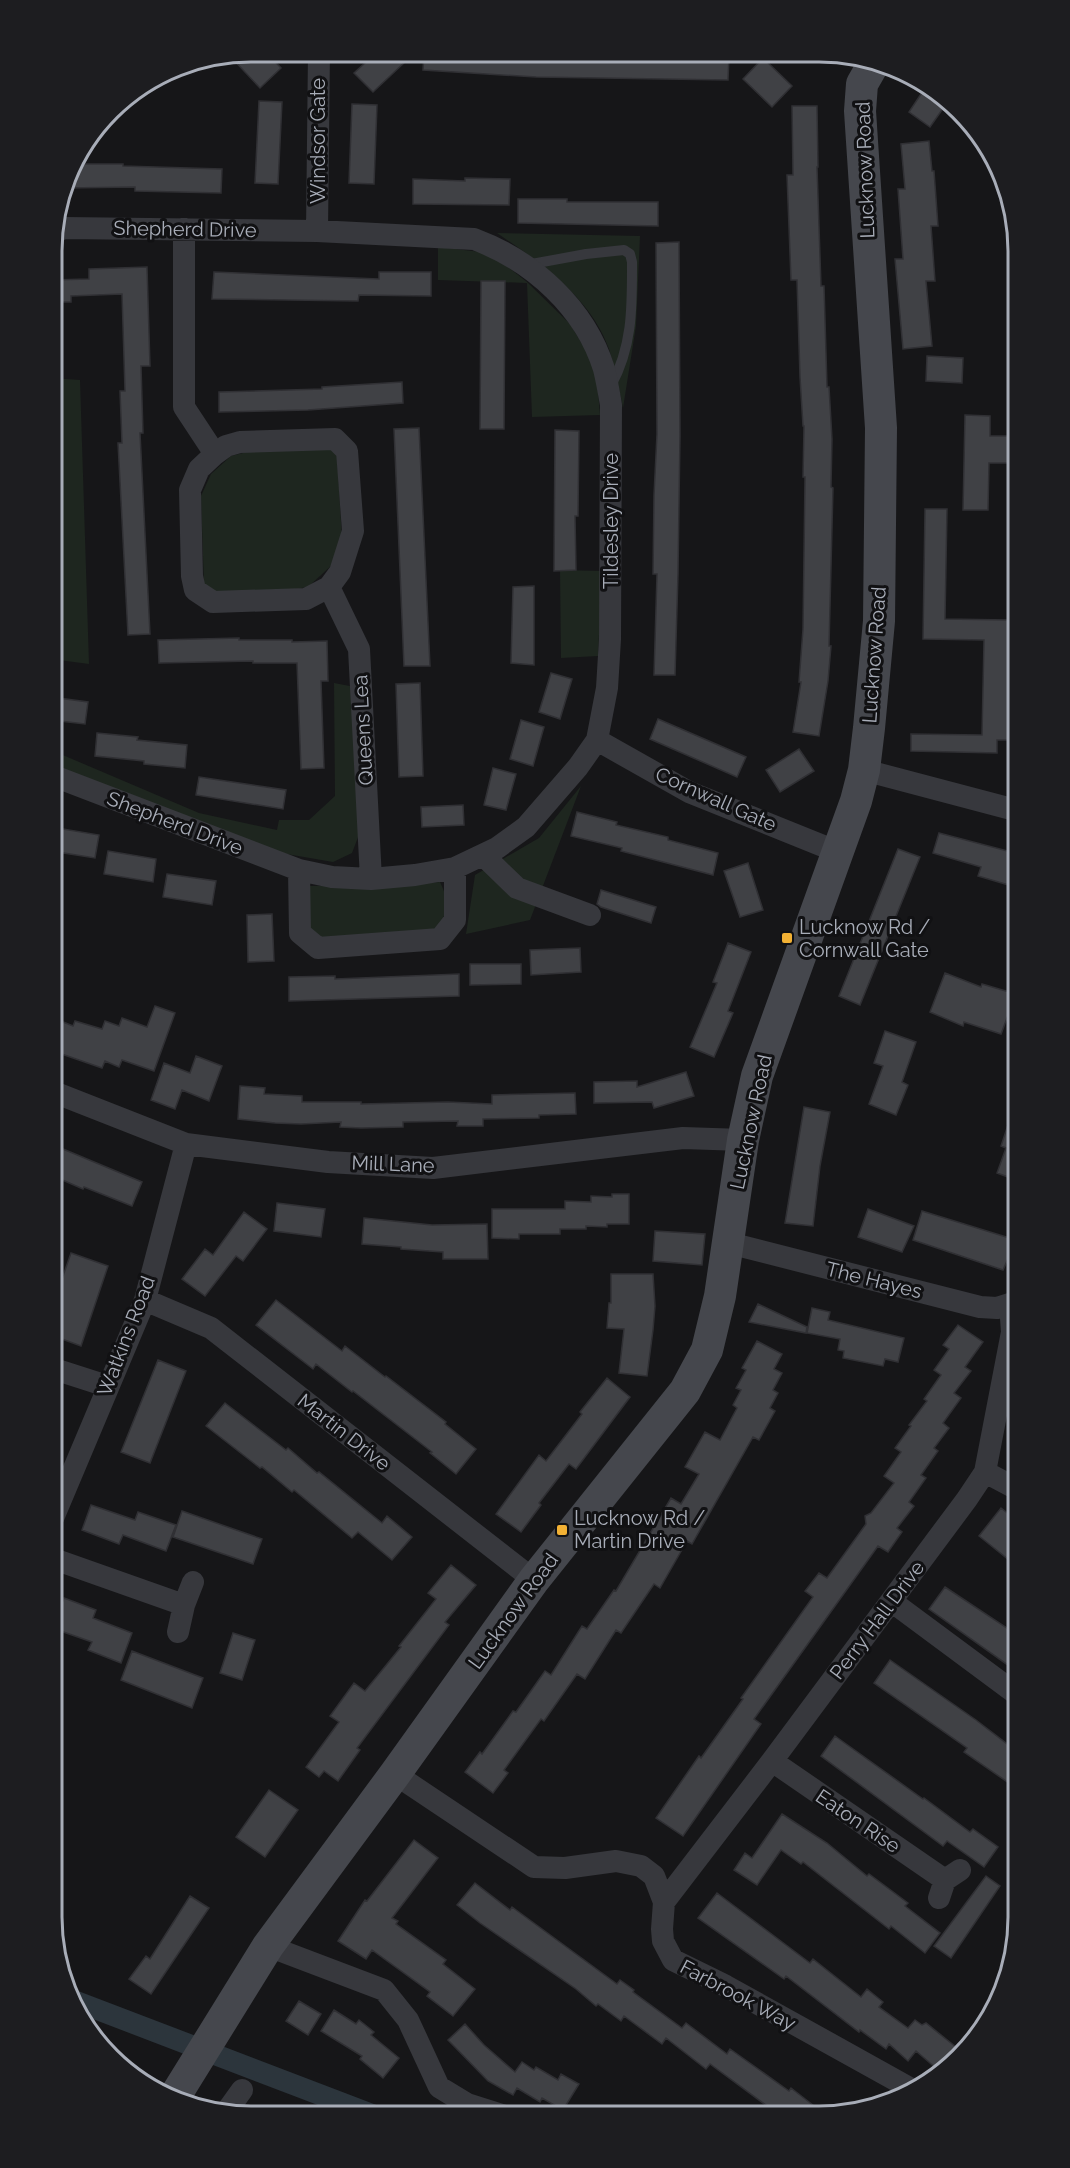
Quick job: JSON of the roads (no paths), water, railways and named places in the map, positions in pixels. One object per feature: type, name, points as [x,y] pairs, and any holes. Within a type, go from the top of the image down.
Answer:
[{"type":"street","name":"Windsor Gate","points":[[318,231],[319,62]]},
{"type":"street","name":"Lucknow Road","points":[[177,2092],[268,1946],[534,1580],[685,1391],[707,1350],[720,1296],[744,1140],[757,1076],[856,801],[864,770],[879,621],[881,428],[860,111],[861,84],[865,68]]},
{"type":"street","name":"Shepherd Drive","points":[[63,229],[318,231]]},
{"type":"street","points":[[184,229],[184,407],[215,454]]},
{"type":"street","name":"Tildesley Drive","points":[[318,231],[474,239],[495,247],[524,266],[565,300],[580,320],[604,369],[611,405],[608,688],[597,740],[578,767],[526,827],[497,848],[454,868],[415,875],[371,879]]},
{"type":"street","points":[[335,439],[347,451],[353,531],[340,572],[329,587],[306,599],[213,602],[195,590],[192,576],[190,490],[199,470],[215,454],[226,446],[240,442],[335,439]]},
{"type":"street","name":"Queens Lea","points":[[329,587],[359,649],[371,879]]},
{"type":"street","name":"Cornwall Gate","points":[[597,740],[689,792],[838,852]]},
{"type":"street","points":[[864,770],[1008,808]]},
{"type":"street","name":"Shepherd Drive","points":[[62,779],[299,870],[332,877],[371,879]]},
{"type":"street","points":[[483,855],[517,888],[590,915]]},
{"type":"street","points":[[299,870],[300,933],[318,948],[440,939],[454,921],[454,868]]},
{"type":"street","name":"Mill Lane","points":[[62,1095],[186,1144],[328,1162],[433,1168],[683,1138],[744,1140]]},
{"type":"street","name":"Watkins Road","points":[[62,1496],[144,1300],[186,1144]]},
{"type":"street","name":"The Hayes","points":[[729,1244],[980,1307],[997,1308],[1008,1305]]},
{"type":"street","name":"Martin Drive","points":[[144,1300],[211,1328],[534,1580]]},
{"type":"street","name":"Perry Hall Drive","points":[[664,1902],[968,1499],[985,1472],[1008,1353]]},
{"type":"street","points":[[62,1372],[107,1386]]},
{"type":"street","points":[[985,1472],[1008,1484]]},
{"type":"street","points":[[62,1562],[184,1605]]},
{"type":"street","points":[[178,1632],[184,1605],[193,1582]]},
{"type":"street","points":[[891,1601],[1008,1688]]},
{"type":"street","name":"Eaton Rise","points":[[772,1761],[948,1883]]},
{"type":"street","name":"Farbrook Way","points":[[395,1774],[534,1867],[565,1868],[616,1861],[641,1866],[654,1876],[664,1902],[663,1941],[673,1960],[726,1986],[905,2086]]},
{"type":"street","points":[[268,1946],[384,1990],[408,2020],[439,2087],[476,2106]]},
{"type":"street","points":[[231,2105],[242,2091]]},
{"type":"lane","points":[[524,266],[607,251],[624,250],[630,254],[631,330],[621,366],[609,392]]},
{"type":"waterway","points":[[83,2004],[350,2106]]},
{"type":"place","name":"Lucknow Rd / Cornwall Gate","points":[[787,938]]},
{"type":"place","name":"Lucknow Rd / Martin Drive","points":[[562,1530]]}]
